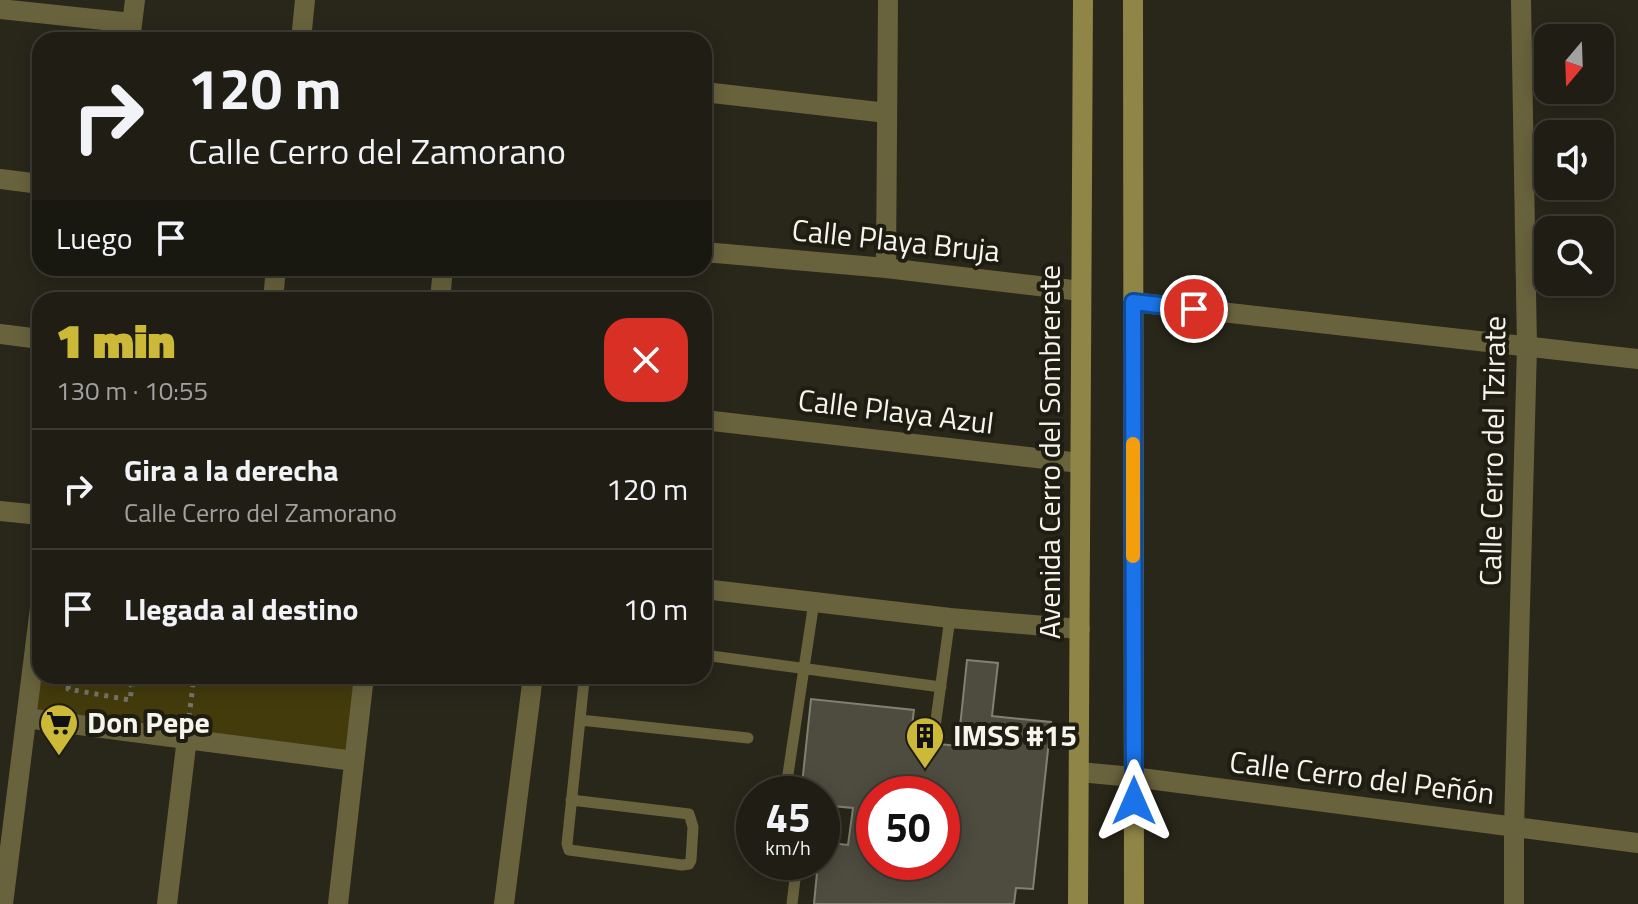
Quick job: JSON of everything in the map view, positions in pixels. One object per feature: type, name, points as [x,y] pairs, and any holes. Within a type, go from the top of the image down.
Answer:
[{"type":"main road","name":"Avenida Cerro del Sombrerete","points":[[1078,904],[1083,0]]},
{"type":"main road","points":[[1133,0],[1134,904]]},
{"type":"street","points":[[0,9],[131,32],[135,0]]},
{"type":"street","points":[[302,32],[305,0]]},
{"type":"street","points":[[886,268],[888,0]]},
{"type":"street","name":"Calle Cerro del Tzirate","points":[[1514,904],[1527,347],[1521,0]]},
{"type":"street","points":[[712,93],[887,113]]},
{"type":"street","points":[[0,179],[32,183]]},
{"type":"street","name":"Calle Playa Bruja","points":[[712,253],[886,268],[1081,291]]},
{"type":"street","points":[[1133,302],[1638,359]]},
{"type":"street","points":[[0,334],[32,338]]},
{"type":"street","name":"Calle Playa Azul","points":[[712,421],[1080,463]]},
{"type":"street","points":[[0,511],[32,514]]},
{"type":"street","points":[[712,590],[950,618],[1080,629]]},
{"type":"street","points":[[3,904],[32,671]]},
{"type":"street","points":[[338,904],[363,684]]},
{"type":"street","points":[[504,904],[532,684]]},
{"type":"street","points":[[26,718],[354,761]]},
{"type":"street","points":[[167,904],[187,738]]},
{"type":"street","name":"Calle Cerro del Peñón","points":[[1079,772],[1638,843]]},
{"type":"lane","points":[[788,776],[814,602]]},
{"type":"lane","points":[[935,727],[950,618]]},
{"type":"lane","points":[[712,656],[941,687]]},
{"type":"lane","points":[[571,800],[689,814],[693,827],[689,864],[569,850],[571,800],[585,684]]},
{"type":"lane","points":[[580,720],[748,738]]},
{"type":"lane","points":[[792,904],[795,880]]},
{"type":"path","points":[[69,684],[68,689],[130,700],[130,684]]},
{"type":"path","points":[[187,738],[193,684]]},
{"type":"shaded area","points":[[38,684],[358,684],[350,751],[30,715]]},
{"type":"building","name":"IMSS #15","points":[[967,660],[998,663],[992,716],[1051,722],[1033,889],[1016,888],[1014,904],[814,904],[816,880],[840,880],[840,844],[848,845],[853,808],[840,807],[840,776],[803,776],[811,699],[914,710],[910,741],[958,746]]},
{"type":"slow traffic","points":[[1133,444],[1133,556]]},
{"type":"place","name":"Don Pepe","points":[[59,757]]},
{"type":"place","name":"IMSS #15","points":[[925,770]]},
{"type":"route","points":[[1134,801],[1133,302],[1194,309]]}]
